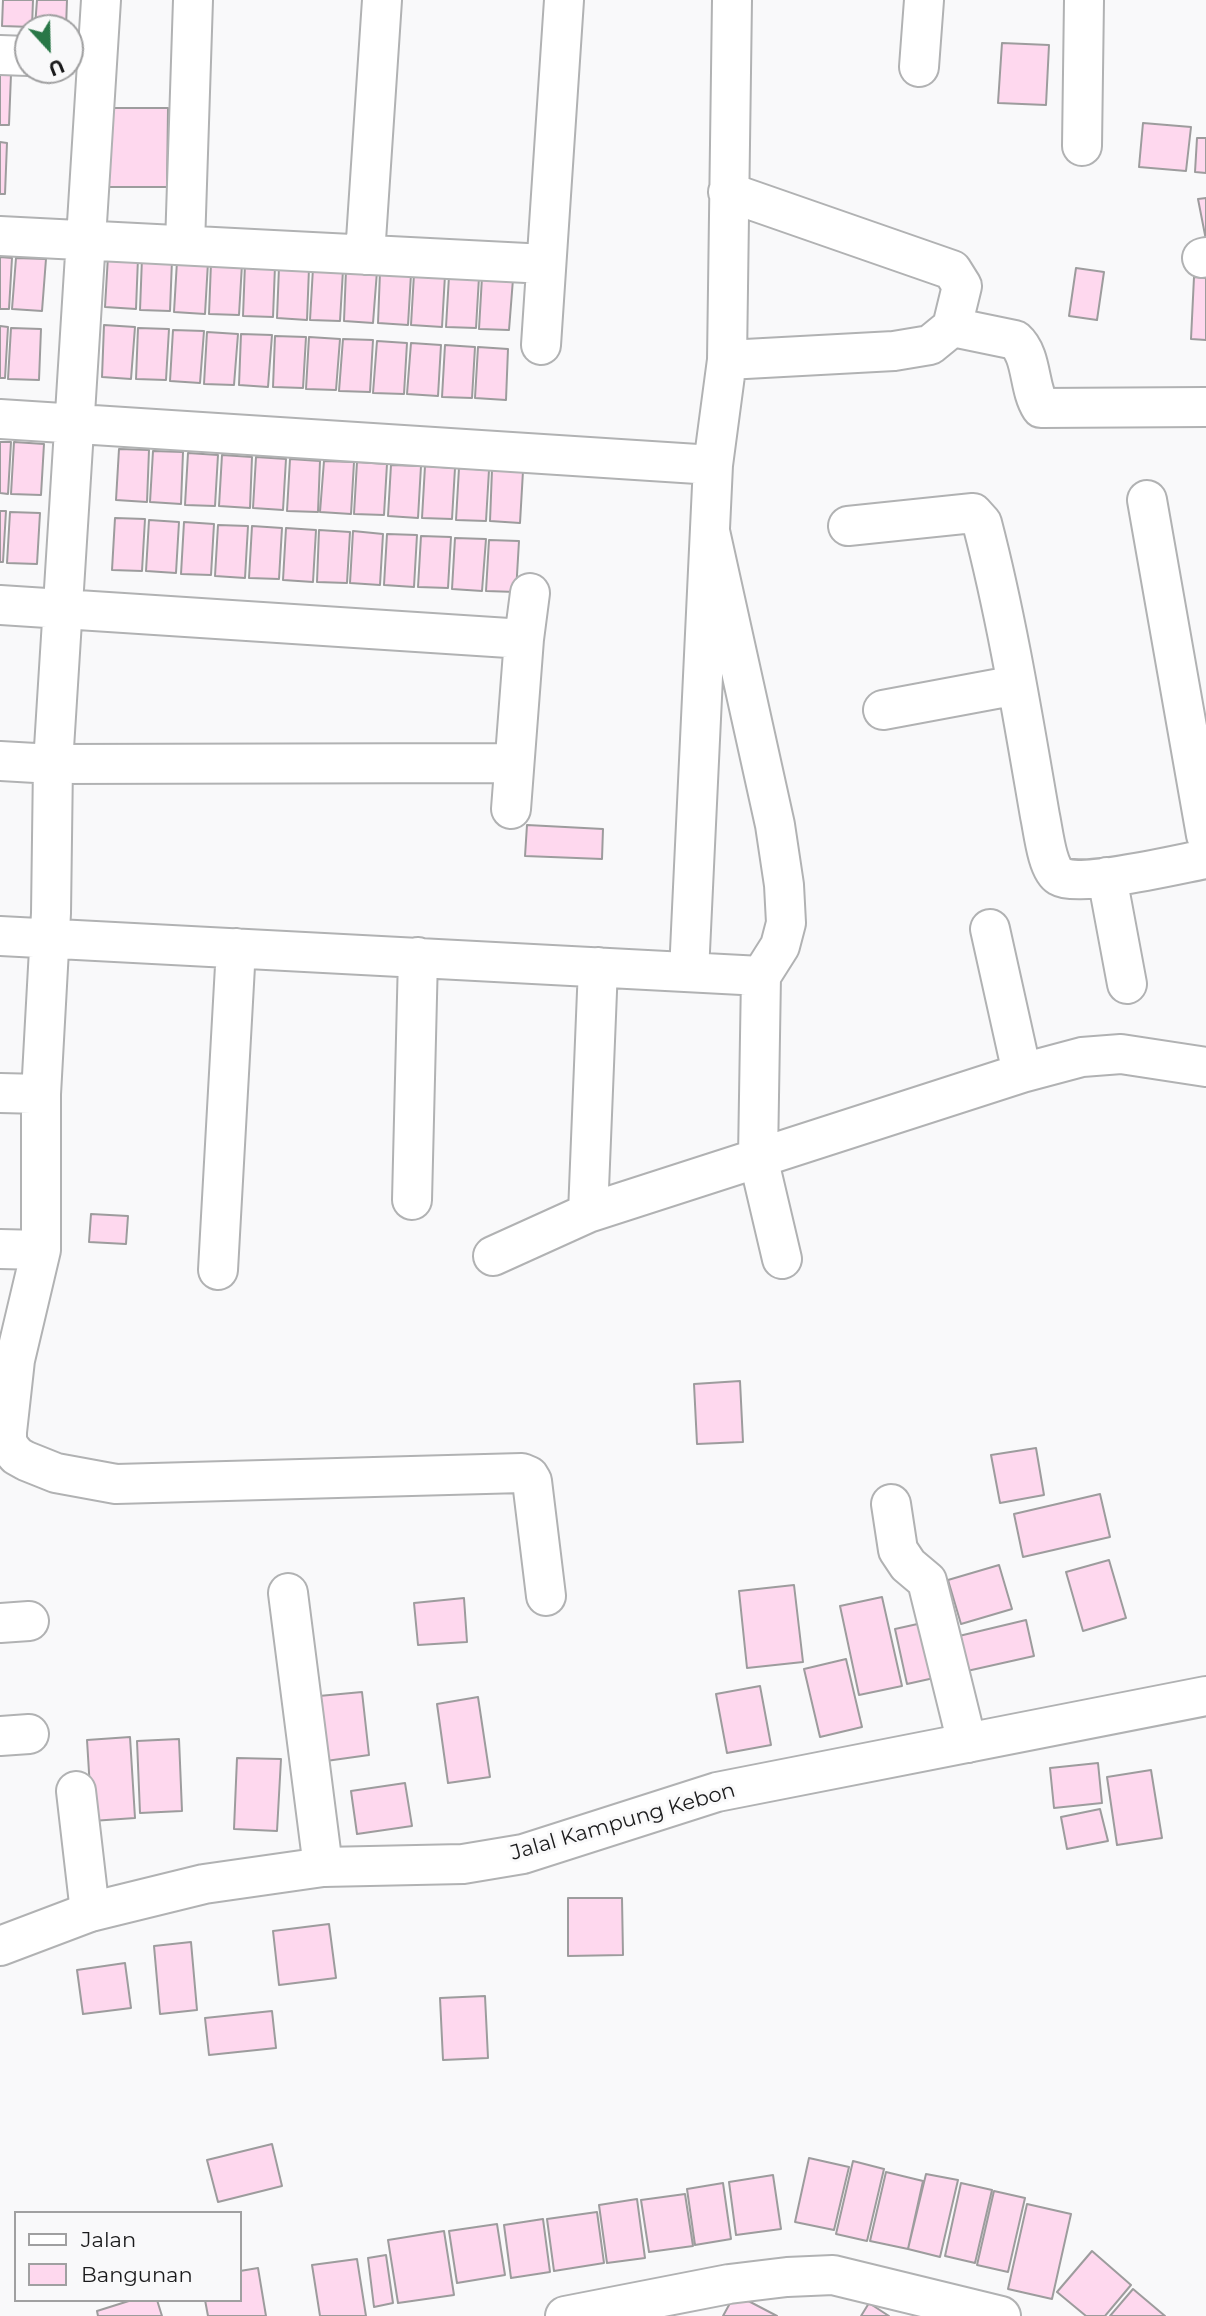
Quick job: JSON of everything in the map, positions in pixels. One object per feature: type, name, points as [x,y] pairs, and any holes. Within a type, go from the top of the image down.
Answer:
[{"type":"street","points":[[102,0],[84,59],[86,240],[53,764],[50,940],[41,1094],[41,1251],[15,1360],[7,1442],[17,1456],[57,1472],[116,1484],[522,1473],[532,1481],[546,1596]]},
{"type":"street","points":[[185,245],[193,0]]},
{"type":"street","points":[[365,255],[382,0]]},
{"type":"street","points":[[541,345],[564,0]]},
{"type":"street","points":[[689,972],[713,465],[727,360],[732,0]]},
{"type":"street","points":[[919,67],[924,0]]},
{"type":"street","points":[[1082,146],[1084,0]]},
{"type":"street","points":[[727,360],[894,351],[930,345],[952,327],[962,286],[952,270],[728,192]]},
{"type":"street","points":[[0,236],[546,264]]},
{"type":"street","points":[[952,327],[1015,340],[1022,346],[1035,399],[1041,408],[1206,407]]},
{"type":"street","points":[[0,419],[713,465]]},
{"type":"street","points":[[1147,500],[1206,835]]},
{"type":"street","points":[[848,526],[973,513],[982,523],[1017,685],[1045,845],[1052,868],[1060,877],[1107,877],[1206,859]]},
{"type":"street","points":[[710,531],[775,825],[785,885],[786,923],[780,946],[761,976],[758,1157],[782,1259]]},
{"type":"street","points":[[511,809],[530,593]]},
{"type":"street","points":[[0,605],[524,639]]},
{"type":"street","points":[[883,710],[1017,685]]},
{"type":"street","points":[[0,761],[53,764],[514,763]]},
{"type":"street","points":[[1107,877],[1127,984]]},
{"type":"street","points":[[990,929],[1021,1073]]},
{"type":"street","points":[[0,936],[761,976]]},
{"type":"street","points":[[218,1270],[236,948]]},
{"type":"street","points":[[412,1200],[418,957]]},
{"type":"street","points":[[587,1213],[598,967]]},
{"type":"street","points":[[493,1256],[587,1213],[1021,1073],[1083,1057],[1121,1054],[1206,1067]]},
{"type":"street","points":[[0,1093],[41,1094]]},
{"type":"street","points":[[0,1249],[41,1251]]},
{"type":"street","points":[[891,1504],[898,1550],[908,1565],[927,1581],[967,1743]]},
{"type":"street","points":[[288,1593],[323,1867]]},
{"type":"street","name":"Jalal Kampung Kebon","points":[[0,1946],[90,1912],[204,1884],[323,1867],[463,1864],[523,1854],[716,1792],[1206,1696]]},
{"type":"street","points":[[76,1791],[90,1912]]},
{"type":"street","points":[[565,2316],[720,2300],[787,2277],[832,2275],[977,2313]]},
{"type":"building","points":[[3,0],[33,0],[32,14],[14,14],[14,26],[2,26]]},
{"type":"building","points":[[37,0],[67,0],[66,14],[36,14]]},
{"type":"building","points":[[1002,43],[1049,45],[1046,105],[998,103]]},
{"type":"building","points":[[0,73],[11,74],[9,125],[0,125]]},
{"type":"building","points":[[106,108],[168,108],[167,187],[105,187]]},
{"type":"building","points":[[1143,123],[1191,127],[1186,171],[1139,167]]},
{"type":"building","points":[[1197,138],[1206,138],[1206,173],[1195,172]]},
{"type":"building","points":[[0,142],[7,143],[5,194],[0,194]]},
{"type":"building","points":[[1206,198],[1206,240],[1198,199]]},
{"type":"building","points":[[108,256],[138,258],[136,309],[105,307]]},
{"type":"building","points":[[0,257],[12,258],[9,309],[0,309]]},
{"type":"building","points":[[16,258],[46,259],[42,311],[12,309]]},
{"type":"building","points":[[142,258],[172,260],[170,311],[140,310]]},
{"type":"building","points":[[177,261],[208,262],[205,314],[174,312]]},
{"type":"building","points":[[211,263],[242,264],[239,315],[209,314]]},
{"type":"building","points":[[245,264],[275,266],[273,317],[243,316]]},
{"type":"building","points":[[279,267],[309,268],[307,320],[277,318]]},
{"type":"building","points":[[313,268],[343,270],[340,321],[310,320]]},
{"type":"building","points":[[1076,268],[1104,272],[1097,320],[1069,316]]},
{"type":"building","points":[[346,270],[377,271],[373,323],[344,321]]},
{"type":"building","points":[[380,272],[411,274],[408,325],[378,323]]},
{"type":"building","points":[[414,274],[445,275],[442,327],[411,325]]},
{"type":"building","points":[[449,276],[479,277],[476,328],[446,327]]},
{"type":"building","points":[[482,277],[513,279],[509,330],[479,329]]},
{"type":"building","points":[[1194,277],[1206,278],[1206,340],[1191,339]]},
{"type":"building","points":[[104,325],[135,327],[131,379],[102,377]]},
{"type":"building","points":[[0,326],[8,327],[5,378],[0,378]]},
{"type":"building","points":[[11,328],[41,329],[39,380],[8,379]]},
{"type":"building","points":[[138,328],[169,329],[166,380],[136,379]]},
{"type":"building","points":[[173,330],[204,331],[200,383],[170,381]]},
{"type":"building","points":[[207,332],[238,334],[234,385],[204,384]]},
{"type":"building","points":[[241,334],[272,335],[268,387],[239,385]]},
{"type":"building","points":[[275,336],[306,337],[303,388],[273,387]]},
{"type":"building","points":[[309,337],[340,339],[336,390],[306,389]]},
{"type":"building","points":[[343,339],[373,340],[370,392],[339,391]]},
{"type":"building","points":[[377,341],[407,343],[404,394],[373,393]]},
{"type":"building","points":[[411,343],[441,345],[438,396],[407,394]]},
{"type":"building","points":[[445,345],[475,347],[472,398],[442,397]]},
{"type":"building","points":[[478,347],[508,349],[506,400],[475,398]]},
{"type":"building","points":[[0,442],[11,442],[8,494],[0,493]]},
{"type":"building","points":[[14,442],[44,444],[41,495],[11,494]]},
{"type":"building","points":[[119,449],[149,450],[147,502],[116,500]]},
{"type":"building","points":[[153,451],[183,452],[181,504],[150,502]]},
{"type":"building","points":[[188,453],[218,455],[215,506],[185,505]]},
{"type":"building","points":[[222,455],[252,457],[250,508],[219,506]]},
{"type":"building","points":[[256,457],[286,459],[283,510],[253,508]]},
{"type":"building","points":[[290,459],[320,461],[318,512],[287,511]]},
{"type":"building","points":[[324,461],[354,462],[351,514],[320,512]]},
{"type":"building","points":[[357,462],[387,464],[384,515],[354,514]]},
{"type":"building","points":[[391,465],[421,466],[418,518],[388,516]]},
{"type":"building","points":[[425,466],[455,468],[452,519],[422,518]]},
{"type":"building","points":[[459,468],[489,470],[486,521],[456,520]]},
{"type":"building","points":[[492,470],[523,471],[520,523],[490,521]]},
{"type":"building","points":[[0,511],[6,511],[3,562],[0,562]]},
{"type":"building","points":[[10,512],[40,513],[37,564],[7,563]]},
{"type":"building","points":[[115,518],[145,519],[142,571],[112,570]]},
{"type":"building","points":[[149,520],[179,522],[176,573],[146,571]]},
{"type":"building","points":[[184,522],[214,524],[211,575],[181,574]]},
{"type":"building","points":[[218,525],[248,526],[245,578],[215,576]]},
{"type":"building","points":[[252,526],[282,528],[279,579],[249,578]]},
{"type":"building","points":[[286,528],[316,530],[313,582],[283,580]]},
{"type":"building","points":[[319,530],[350,532],[347,583],[317,582]]},
{"type":"building","points":[[353,531],[383,534],[380,585],[350,583]]},
{"type":"building","points":[[387,534],[417,535],[414,587],[384,585]]},
{"type":"building","points":[[421,536],[451,537],[448,588],[418,587]]},
{"type":"building","points":[[455,538],[486,539],[482,591],[452,589]]},
{"type":"building","points":[[489,540],[519,541],[516,592],[486,591]]},
{"type":"building","points":[[527,825],[603,829],[602,859],[525,856]]},
{"type":"building","points":[[91,1214],[128,1216],[126,1244],[89,1242]]},
{"type":"building","points":[[740,1381],[743,1442],[697,1444],[694,1384]]},
{"type":"building","points":[[1036,1448],[1044,1495],[1000,1503],[991,1455]]},
{"type":"building","points":[[1100,1494],[1110,1537],[1023,1557],[1014,1514]]},
{"type":"building","points":[[1109,1560],[1126,1618],[1083,1631],[1066,1572]]},
{"type":"building","points":[[999,1565],[1012,1609],[961,1624],[948,1580]]},
{"type":"building","points":[[794,1585],[803,1662],[747,1668],[739,1591]]},
{"type":"building","points":[[882,1597],[902,1686],[859,1695],[840,1606]]},
{"type":"building","points":[[464,1598],[467,1642],[418,1645],[414,1603]]},
{"type":"building","points":[[1026,1620],[1034,1656],[967,1671],[959,1636]]},
{"type":"building","points":[[931,1621],[943,1676],[907,1684],[895,1629]]},
{"type":"building","points":[[846,1659],[862,1727],[820,1737],[804,1669]]},
{"type":"building","points":[[760,1686],[771,1745],[727,1753],[716,1694]]},
{"type":"building","points":[[362,1692],[369,1755],[326,1761],[319,1696]]},
{"type":"building","points":[[478,1697],[490,1777],[448,1783],[437,1704]]},
{"type":"building","points":[[130,1737],[135,1818],[92,1821],[87,1740]]},
{"type":"building","points":[[179,1739],[182,1811],[140,1813],[137,1741]]},
{"type":"building","points":[[237,1758],[281,1759],[277,1831],[234,1829]]},
{"type":"building","points":[[1098,1763],[1102,1803],[1054,1808],[1050,1768]]},
{"type":"building","points":[[1151,1770],[1162,1838],[1117,1845],[1107,1777]]},
{"type":"building","points":[[405,1783],[412,1826],[357,1834],[351,1791]]},
{"type":"building","points":[[1100,1809],[1108,1841],[1067,1849],[1061,1817]]},
{"type":"building","points":[[568,1898],[622,1898],[623,1955],[568,1956]]},
{"type":"building","points":[[329,1924],[336,1978],[279,1985],[273,1931]]},
{"type":"building","points":[[191,1942],[197,2010],[160,2014],[154,1946]]},
{"type":"building","points":[[125,1963],[131,2008],[83,2014],[77,1970]]},
{"type":"building","points":[[485,1996],[488,2058],[443,2060],[440,1998]]},
{"type":"building","points":[[272,2011],[276,2048],[209,2055],[205,2018]]},
{"type":"building","points":[[272,2144],[282,2186],[218,2202],[207,2160]]},
{"type":"building","points":[[809,2158],[849,2167],[834,2230],[795,2222]]},
{"type":"building","points":[[853,2161],[884,2169],[867,2241],[836,2234]]},
{"type":"building","points":[[886,2172],[923,2181],[908,2249],[870,2241]]},
{"type":"building","points":[[926,2174],[958,2180],[940,2257],[908,2249]]},
{"type":"building","points":[[773,2175],[781,2229],[736,2235],[729,2182]]},
{"type":"building","points":[[723,2183],[731,2239],[695,2245],[687,2189]]},
{"type":"building","points":[[961,2183],[992,2190],[975,2263],[945,2256]]},
{"type":"building","points":[[994,2191],[1025,2198],[1008,2272],[977,2265]]},
{"type":"building","points":[[685,2194],[693,2246],[649,2252],[641,2200]]},
{"type":"building","points":[[637,2199],[645,2258],[607,2263],[599,2205]]},
{"type":"building","points":[[1027,2204],[1071,2214],[1052,2299],[1008,2289]]},
{"type":"building","points":[[597,2212],[604,2263],[554,2271],[547,2219]]},
{"type":"building","points":[[543,2219],[550,2272],[511,2278],[504,2225]]},
{"type":"building","points":[[497,2224],[505,2275],[457,2283],[449,2231]]},
{"type":"building","points":[[444,2231],[454,2295],[398,2303],[388,2240]]},
{"type":"building","points":[[1092,2251],[1131,2285],[1105,2316],[1086,2316],[1057,2292]]},
{"type":"building","points":[[386,2255],[393,2303],[374,2307],[368,2258]]},
{"type":"building","points":[[357,2259],[366,2316],[320,2316],[312,2265]]},
{"type":"building","points":[[258,2268],[266,2316],[208,2316],[205,2302],[242,2302],[242,2271]]},
{"type":"building","points":[[1133,2289],[1165,2316],[1110,2316]]},
{"type":"building","points":[[735,2294],[777,2316],[723,2316]]},
{"type":"building","points":[[126,2302],[158,2302],[162,2316],[98,2316],[97,2311]]},
{"type":"building","points":[[869,2303],[889,2316],[861,2316]]}]
